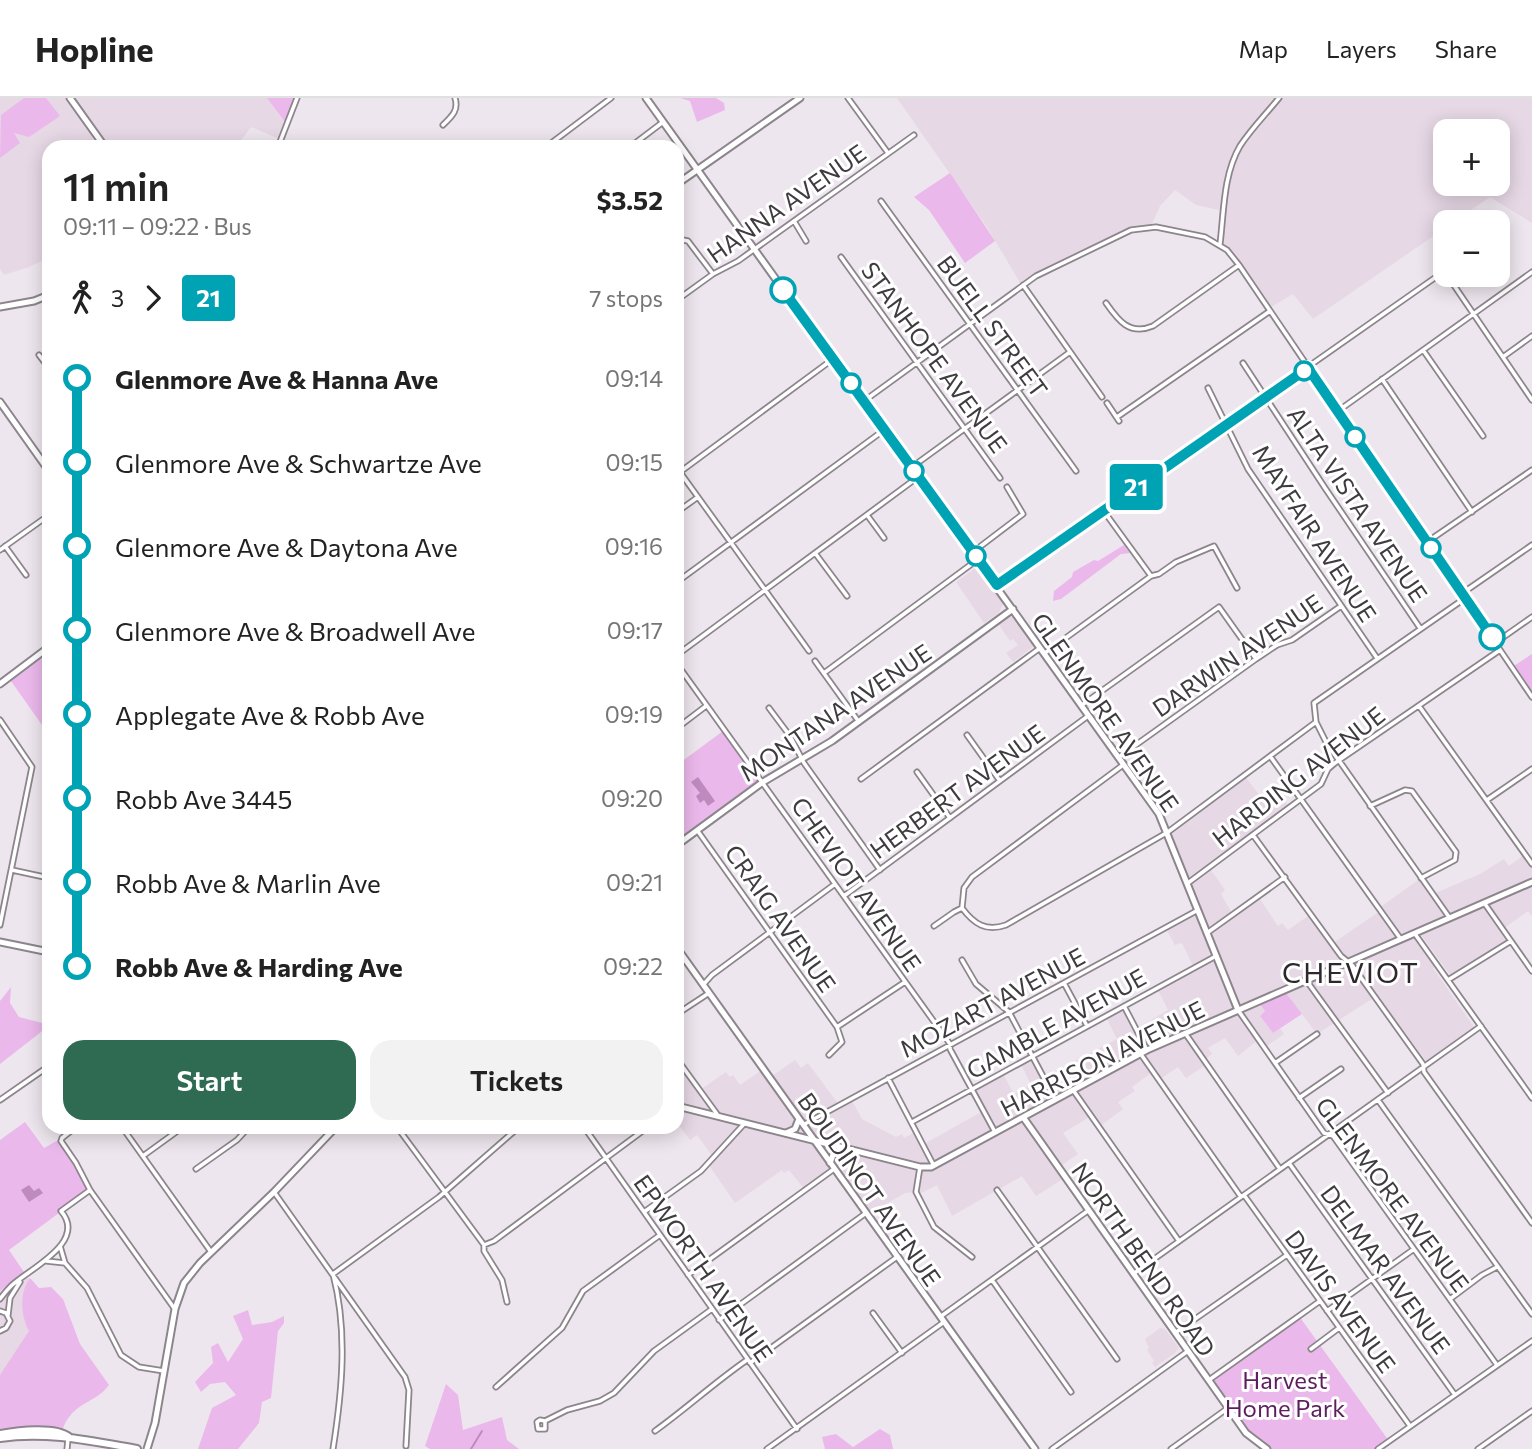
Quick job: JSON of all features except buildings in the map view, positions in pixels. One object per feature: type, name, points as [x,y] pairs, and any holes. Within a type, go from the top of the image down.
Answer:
[{"type":"main road","points":[[0,1436],[67,1437],[137,1449]]},
{"type":"street","points":[[70,98],[100,140]]},
{"type":"street","points":[[281,140],[297,98]]},
{"type":"street","points":[[443,125],[454,113],[457,106],[455,98]]},
{"type":"street","points":[[555,140],[611,98]]},
{"type":"street","name":"GLENMORE AVENUE","points":[[646,98],[676,140]]},
{"type":"street","points":[[684,179],[790,101],[800,98]]},
{"type":"street","points":[[848,98],[888,153]]},
{"type":"street","points":[[1220,244],[1227,187],[1233,163],[1245,139],[1279,98]]},
{"type":"street","points":[[639,140],[663,122]]},
{"type":"street","name":"HANNA AVENUE","points":[[684,295],[754,249],[914,135]]},
{"type":"street","name":"GLENMORE AVENUE","points":[[684,152],[1159,814],[1238,1010],[1299,1098],[1328,1135],[1333,1136],[1497,1365]]},
{"type":"street","name":"BUELL STREET","points":[[881,201],[1076,471]]},
{"type":"street","points":[[794,221],[806,242]]},
{"type":"street","points":[[864,401],[1053,266],[1138,228],[1156,227],[1198,234],[1220,244],[1239,265],[1532,697]]},
{"type":"street","points":[[684,240],[688,241],[713,274]]},
{"type":"street","name":"STANHOPE AVENUE","points":[[841,257],[1000,478]]},
{"type":"street","points":[[1106,303],[1122,324],[1144,329],[1153,326],[1239,265]]},
{"type":"street","points":[[1338,411],[1532,272]]},
{"type":"street","points":[[997,585],[1433,281]]},
{"type":"street","points":[[1023,285],[1102,397]]},
{"type":"street","points":[[1456,287],[1532,400]]},
{"type":"street","points":[[0,307],[42,298]]},
{"type":"street","points":[[1107,403],[1118,419],[1270,311]]},
{"type":"street","points":[[1503,357],[1532,336]]},
{"type":"street","points":[[1423,350],[1483,436]]},
{"type":"street","points":[[912,467],[1070,352]]},
{"type":"street","points":[[684,466],[833,359]]},
{"type":"street","name":"ALTA VISTA AVENUE","points":[[1243,363],[1420,628]]},
{"type":"street","points":[[1382,380],[1472,512]]},
{"type":"street","name":"MAYFAIR AVENUE","points":[[1208,388],[1248,469],[1377,658]]},
{"type":"street","points":[[0,402],[42,461]]},
{"type":"street","points":[[684,577],[884,429]]},
{"type":"street","points":[[1427,542],[1532,470]]},
{"type":"street","points":[[684,477],[809,651]]},
{"type":"street","points":[[684,650],[919,477]]},
{"type":"street","name":"STANHOPE AVENUE","points":[[973,552],[1023,514],[1007,487]]},
{"type":"street","points":[[684,507],[698,497]]},
{"type":"street","points":[[1103,509],[1151,576]]},
{"type":"street","points":[[867,515],[884,538]]},
{"type":"street","points":[[0,550],[42,520]]},
{"type":"street","points":[[861,779],[1043,650],[1175,562],[1214,545],[1237,588]]},
{"type":"street","points":[[1448,917],[1338,761],[1316,722],[1314,703],[1461,601],[1467,590],[1532,545]]},
{"type":"street","points":[[5,546],[26,575]]},
{"type":"street","points":[[816,552],[847,596]]},
{"type":"street","points":[[824,673],[978,559]]},
{"type":"street","name":"DARWIN AVENUE","points":[[1119,757],[1256,659],[1277,645],[1292,640],[1341,606]]},
{"type":"street","points":[[1082,705],[1219,607],[1256,659]]},
{"type":"street","name":"MONTANA AVENUE","points":[[684,840],[763,782],[832,741],[1013,609]]},
{"type":"street","points":[[1496,643],[1532,617]]},
{"type":"street","name":"HARDING AVENUE","points":[[1188,883],[1321,784],[1328,769],[1338,761],[1500,650]]},
{"type":"street","points":[[0,684],[42,652]]},
{"type":"street","points":[[815,661],[859,722]]},
{"type":"street","name":"CHEVIOT AVENUE","points":[[684,674],[950,1044],[950,1049],[995,1132]]},
{"type":"street","points":[[684,722],[707,705]]},
{"type":"street","points":[[1419,706],[1532,864]]},
{"type":"street","points":[[769,708],[880,870]]},
{"type":"street","name":"HERBERT AVENUE","points":[[844,896],[1089,715]]},
{"type":"street","points":[[0,720],[32,767],[0,925]]},
{"type":"street","points":[[1124,764],[972,877],[964,888],[962,908],[978,925],[987,928],[1000,927],[1168,832],[1316,722]]},
{"type":"street","points":[[967,735],[1000,781]]},
{"type":"street","points":[[1270,756],[1400,938]]},
{"type":"street","points":[[1487,800],[1532,769]]},
{"type":"street","points":[[917,772],[950,818]]},
{"type":"street","points":[[1370,806],[1405,790],[1412,791],[1456,852],[1456,858],[1421,878]]},
{"type":"street","name":"CRAIG AVENUE","points":[[697,830],[837,1027]]},
{"type":"street","points":[[1253,835],[1352,965],[1532,1223]]},
{"type":"street","points":[[12,870],[42,876]]},
{"type":"street","points":[[1207,933],[1284,877]]},
{"type":"street","name":"HARRISON AVENUE","points":[[684,1108],[920,1167],[934,1166],[1140,1053],[1532,882]]},
{"type":"street","points":[[703,985],[712,975],[836,884]]},
{"type":"street","points":[[1483,902],[1532,971]]},
{"type":"street","points":[[934,926],[962,908]]},
{"type":"street","name":"MOZART AVENUE","points":[[803,1125],[1198,910]]},
{"type":"street","points":[[1414,932],[1532,1098]]},
{"type":"street","points":[[1448,980],[1511,941]]},
{"type":"street","points":[[1,943],[42,951]]},
{"type":"street","name":"GAMBLE AVENUE","points":[[912,1122],[1216,956]]},
{"type":"street","name":"BOUDINOT AVENUE","points":[[684,958],[1035,1449]]},
{"type":"street","points":[[962,960],[976,984],[1009,1012],[1055,1099]]},
{"type":"street","points":[[1306,980],[1388,1093]]},
{"type":"street","points":[[829,1055],[842,1042],[837,1027],[906,982]]},
{"type":"street","points":[[1064,983],[1086,1025]]},
{"type":"street","points":[[684,1009],[709,993]]},
{"type":"street","points":[[1124,1006],[1147,1050]]},
{"type":"street","points":[[1133,1274],[1481,1026]]},
{"type":"street","points":[[1185,1033],[1280,1169]]},
{"type":"street","points":[[1275,1063],[1317,1034]]},
{"type":"street","name":"DAVIS AVENUE","points":[[1140,1053],[1410,1426]]},
{"type":"street","points":[[684,1069],[718,1116]]},
{"type":"street","points":[[1299,1098],[1341,1069]]},
{"type":"street","points":[[0,1100],[42,1071]]},
{"type":"street","points":[[888,1078],[934,1166]]},
{"type":"street","points":[[1073,1090],[1179,1241]]},
{"type":"street","points":[[1378,1100],[1532,1314]]},
{"type":"street","name":"NORTH BEND ROAD","points":[[1023,1116],[1246,1433],[1267,1449]]},
{"type":"street","points":[[786,1133],[795,1129],[799,1119]]},
{"type":"street","points":[[644,1212],[701,1171],[745,1123]]},
{"type":"street","points":[[66,1134],[61,1141],[90,1190],[175,1309]]},
{"type":"street","points":[[127,1134],[211,1252]]},
{"type":"street","points":[[143,1156],[173,1134]]},
{"type":"street","points":[[196,1169],[243,1134]]},
{"type":"street","points":[[147,1449],[155,1423],[175,1309],[186,1279],[329,1134]]},
{"type":"street","points":[[402,1134],[484,1245],[484,1251],[504,1285],[507,1302]]},
{"type":"street","points":[[333,1275],[445,1192],[511,1134]]},
{"type":"street","name":"EPWORTH AVENUE","points":[[589,1134],[797,1429]]},
{"type":"street","points":[[484,1245],[494,1241],[639,1134]]},
{"type":"street","points":[[688,1275],[832,1166],[836,1151],[845,1147]]},
{"type":"street","name":"DELMAR AVENUE","points":[[1289,1163],[1455,1395]]},
{"type":"street","points":[[920,1167],[916,1192],[934,1227],[972,1257]]},
{"type":"street","points":[[0,1299],[10,1286],[45,1261],[60,1245],[69,1228],[61,1211],[90,1190]]},
{"type":"street","points":[[997,1190],[1117,1359]]},
{"type":"street","points":[[274,1192],[407,1381],[406,1446]]},
{"type":"street","points":[[767,1449],[902,1353],[992,1280],[1089,1210]]},
{"type":"street","points":[[719,1320],[866,1213]]},
{"type":"street","points":[[496,1387],[566,1324],[583,1291],[660,1235]]},
{"type":"street","points":[[60,1245],[65,1263],[87,1288],[121,1355],[134,1365],[164,1371]]},
{"type":"street","points":[[1327,1311],[1414,1249]]},
{"type":"street","points":[[1175,1333],[1287,1255]]},
{"type":"street","points":[[655,1431],[696,1401],[716,1382],[897,1257]]},
{"type":"street","points":[[45,1261],[65,1263]]},
{"type":"street","points":[[1450,1299],[1482,1275],[1498,1267]]},
{"type":"street","points":[[0,1331],[9,1325],[10,1298],[15,1287],[26,1275]]},
{"type":"street","points":[[333,1275],[340,1307],[342,1343],[340,1395],[333,1449]]},
{"type":"street","points":[[992,1280],[1071,1392]]},
{"type":"street","points":[[1209,1380],[1320,1301]]},
{"type":"street","points":[[545,1421],[600,1401],[614,1393],[654,1351],[712,1309]]},
{"type":"street","points":[[0,1311],[8,1315]]},
{"type":"street","points":[[873,1312],[902,1353]]},
{"type":"street","points":[[1311,1349],[1339,1328]]},
{"type":"street","points":[[1378,1449],[1532,1341]]},
{"type":"street","points":[[1052,1449],[1188,1351]]},
{"type":"street","points":[[1171,1449],[1228,1408]]},
{"type":"street","points":[[1478,1449],[1532,1411]]},
{"type":"street","points":[[67,1437],[67,1449]]},
{"type":"shaded area","points":[[0,98],[267,98],[284,122],[277,138],[251,127],[241,140],[100,140],[96,135],[92,138],[93,140],[42,140],[42,261],[4,275],[0,269]]},
{"type":"shaded area","points":[[897,98],[1532,98],[1532,223],[1490,197],[1471,210],[1433,210],[1433,236],[1313,319],[1293,294],[1271,307],[1220,244],[1224,211],[1196,205],[1175,190],[1160,206],[1151,226],[1138,228],[1045,270],[1022,286],[987,227]]},
{"type":"shaded area","points":[[977,567],[1003,603],[999,613],[984,623],[956,582]]},
{"type":"shaded area","points":[[1013,617],[1034,646],[1013,662],[1006,653],[1018,645],[1013,639],[1010,641],[999,625]]},
{"type":"shaded area","points":[[1244,775],[1260,796],[1274,785],[1290,808],[1209,867],[1225,890],[1221,894],[1233,915],[1258,896],[1278,926],[1282,923],[1288,930],[1311,914],[1333,943],[1380,911],[1379,908],[1421,878],[1433,894],[1480,874],[1504,859],[1509,866],[1525,854],[1530,862],[1532,861],[1532,916],[1528,911],[1503,929],[1511,941],[1450,975],[1421,935],[1446,924],[1443,919],[1414,932],[1437,965],[1433,968],[1474,1027],[1426,1061],[1384,1004],[1381,1005],[1375,997],[1317,1034],[1284,990],[1260,1016],[1273,1033],[1280,1028],[1284,1034],[1264,1048],[1258,1040],[1238,1056],[1225,1038],[1208,1048],[1212,1054],[1204,1060],[1207,1064],[1186,1078],[1178,1067],[1159,1080],[1152,1072],[1132,1087],[1135,1091],[1118,1102],[1123,1109],[1099,1127],[1091,1116],[1063,1133],[1078,1154],[1059,1167],[1066,1177],[1036,1196],[1022,1176],[952,1216],[937,1185],[917,1195],[915,1192],[905,1193],[867,1215],[834,1169],[805,1190],[789,1170],[784,1173],[782,1170],[735,1203],[708,1164],[713,1157],[697,1135],[690,1140],[684,1132],[684,1068],[700,1090],[726,1072],[730,1077],[733,1075],[740,1085],[763,1069],[769,1078],[795,1060],[801,1068],[808,1063],[839,1105],[851,1099],[862,1119],[896,1137],[902,1134],[904,1138],[917,1131],[924,1144],[983,1111],[971,1089],[1002,1072],[1014,1094],[1031,1085],[1020,1062],[1031,1056],[1044,1077],[1117,1039],[1105,1015],[1124,1006],[1136,1029],[1168,1010],[1157,988],[1194,968],[1182,943],[1175,945],[1165,927],[1198,910],[1168,832]]},
{"type":"shaded area","points":[[698,777],[715,801],[708,806],[704,800],[700,803],[696,796],[700,793],[691,782]]},
{"type":"shaded area","points":[[29,1185],[34,1191],[39,1188],[43,1193],[29,1202],[21,1190]]},
{"type":"shaded area","points":[[26,1275],[62,1325],[0,1428],[0,1278]]},
{"type":"shaded area","points":[[1160,1328],[1165,1329],[1179,1348],[1155,1367],[1145,1339]]},
{"type":"green space","points":[[24,98],[46,98],[60,116],[29,137],[14,133],[20,143],[0,158],[1,115]]},
{"type":"green space","points":[[267,98],[297,98],[287,125]]},
{"type":"green space","points":[[680,98],[716,98],[724,103],[725,110],[697,122],[690,101]]},
{"type":"green space","points":[[950,173],[995,241],[965,263],[929,210],[914,197]]},
{"type":"green space","points":[[1124,545],[1130,553],[1121,554],[1061,599],[1053,601],[1054,591],[1072,577],[1073,572]]},
{"type":"green space","points":[[1532,654],[1532,697],[1512,667]]},
{"type":"green space","points":[[42,657],[42,725],[11,681]]},
{"type":"green space","points":[[723,731],[759,781],[684,836],[684,760]]},
{"type":"green space","points":[[11,987],[10,1003],[19,1017],[42,1023],[42,1030],[0,1064],[0,1001]]},
{"type":"green space","points":[[1284,990],[1302,1014],[1273,1033],[1260,1016],[1265,1011],[1258,1001]]},
{"type":"green space","points":[[25,1122],[44,1148],[62,1138],[90,1190],[9,1250],[26,1275],[8,1289],[6,1286],[0,1291],[0,1140]]},
{"type":"green space","points":[[30,1278],[39,1288],[51,1287],[63,1299],[80,1344],[109,1385],[73,1413],[63,1428],[14,1428],[0,1431],[0,1375],[29,1331],[22,1304],[24,1290]]},
{"type":"green space","points":[[248,1310],[252,1325],[272,1322],[284,1316],[284,1323],[278,1331],[271,1398],[262,1402],[259,1423],[238,1449],[198,1449],[212,1408],[236,1395],[225,1382],[210,1384],[201,1392],[195,1382],[213,1363],[211,1347],[218,1343],[228,1362],[243,1339],[233,1316]]},
{"type":"green space","name":"Harvest Home Park","points":[[1299,1316],[1389,1441],[1378,1449],[1267,1449],[1250,1437],[1209,1380]]},
{"type":"green space","points":[[446,1384],[458,1395],[463,1430],[502,1417],[507,1440],[519,1449],[430,1449],[425,1446]]},
{"type":"green space","points":[[880,1429],[890,1435],[893,1449],[825,1449],[822,1437],[836,1434],[853,1447]]},
{"type":"waterway","points":[[471,1449],[482,1431]]},
{"type":"bus line","name":"21","points":[[783,290],[997,585],[1308,368],[1492,637]]},
{"type":"district","name":"CHEVIOT","points":[[1351,972]]}]
